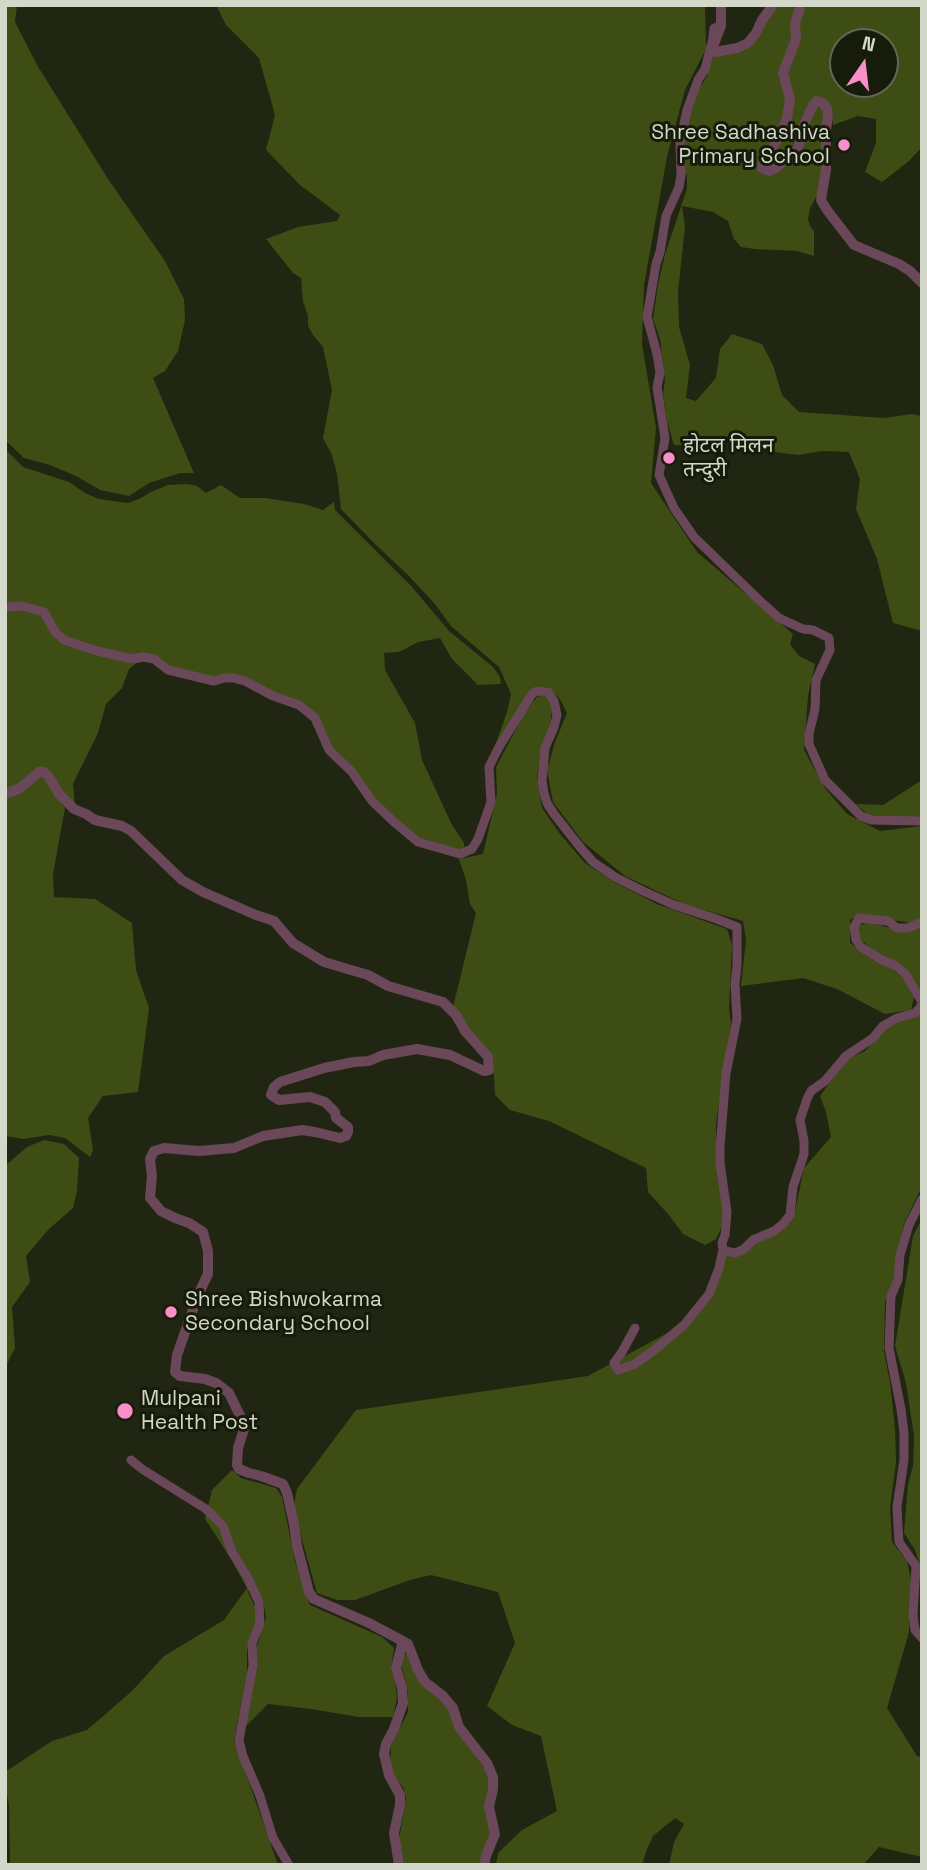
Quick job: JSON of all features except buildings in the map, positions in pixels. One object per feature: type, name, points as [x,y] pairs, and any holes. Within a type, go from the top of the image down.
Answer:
[{"type":"street","points":[[721,5],[721,26],[713,51],[737,48],[748,43],[773,5]]},
{"type":"street","points":[[801,5],[795,23],[796,39],[783,73],[790,99],[787,118],[779,137],[762,163],[762,168],[769,171],[776,168],[798,149],[813,105],[817,101],[823,103],[828,117],[826,170],[821,200],[855,245],[899,264],[922,283]]},
{"type":"street","points":[[721,26],[714,29],[705,69],[687,110],[680,143],[679,187],[666,216],[647,317],[660,373],[657,387],[665,438],[659,475],[674,508],[694,537],[758,599],[779,618],[803,629],[813,629],[829,639],[830,650],[816,680],[816,709],[809,734],[809,744],[825,779],[861,816],[871,820],[922,821]]},
{"type":"street","points":[[5,607],[22,606],[44,612],[55,632],[64,640],[97,652],[133,659],[154,659],[168,670],[214,681],[224,678],[245,681],[273,696],[299,705],[315,718],[329,750],[352,772],[372,802],[418,842],[460,853],[472,849],[478,839],[491,802],[489,767],[499,747],[532,694],[537,691],[548,692],[554,701],[557,715],[545,748],[544,793],[554,814],[580,847],[593,862],[615,877],[674,905],[737,927],[737,1019],[726,1073],[720,1147],[727,1212],[719,1268],[709,1294],[684,1325],[635,1364],[618,1370],[614,1363],[635,1328]]},
{"type":"street","points":[[5,794],[20,788],[39,772],[44,772],[58,794],[74,809],[95,820],[122,826],[131,831],[182,880],[203,892],[274,921],[293,943],[324,961],[368,975],[388,986],[443,1002],[488,1057],[489,1070],[484,1071],[450,1055],[416,1049],[383,1055],[369,1061],[324,1068],[280,1082],[271,1096],[279,1100],[310,1097],[325,1102],[335,1112],[336,1118],[348,1127],[346,1136],[340,1138],[302,1130],[263,1136],[234,1148],[187,1151],[164,1148],[154,1151],[150,1158],[152,1176],[149,1198],[161,1211],[203,1232],[208,1251],[208,1275],[177,1355],[175,1372],[180,1376],[216,1383],[229,1393],[245,1426],[238,1448],[237,1465],[249,1474],[283,1484],[295,1524],[297,1546],[309,1592],[314,1599],[369,1623],[408,1644],[425,1682],[453,1707],[459,1727],[487,1763],[493,1777],[489,1807],[495,1834],[484,1865]]},
{"type":"street","points":[[723,1250],[735,1253],[744,1249],[753,1240],[774,1231],[790,1215],[793,1187],[804,1154],[800,1120],[811,1091],[825,1081],[846,1056],[873,1038],[883,1026],[897,1018],[915,1013],[920,1008],[922,1002],[906,975],[896,966],[861,947],[853,927],[859,918],[888,922],[897,928],[908,928],[922,922]]},
{"type":"street","points":[[922,1199],[909,1225],[900,1255],[898,1280],[891,1296],[889,1348],[904,1433],[904,1460],[897,1507],[898,1527],[900,1542],[916,1566],[915,1630],[922,1638]]},
{"type":"street","points":[[131,1460],[206,1509],[223,1527],[232,1552],[259,1602],[260,1623],[252,1643],[253,1665],[239,1740],[273,1838],[289,1865]]},
{"type":"street","points":[[399,1865],[394,1833],[400,1812],[400,1795],[389,1776],[384,1754],[403,1703],[396,1668],[403,1641]]},
{"type":"green space","points":[[5,5],[17,5],[15,22],[37,65],[108,179],[165,261],[184,299],[185,320],[178,351],[165,371],[153,378],[194,473],[180,473],[149,483],[129,496],[100,490],[50,465],[24,458],[5,440]]},
{"type":"green space","points":[[216,5],[705,5],[706,49],[685,90],[667,157],[644,285],[642,344],[656,428],[651,483],[697,552],[793,634],[790,644],[799,656],[815,664],[808,696],[804,750],[825,788],[847,814],[880,831],[922,826],[922,919],[910,923],[861,914],[850,920],[850,943],[905,980],[914,997],[911,1010],[885,1014],[837,989],[803,978],[741,986],[746,940],[743,921],[684,904],[625,876],[583,842],[553,802],[547,770],[567,713],[560,699],[548,687],[532,691],[494,749],[511,694],[499,667],[451,626],[406,573],[341,509],[337,474],[332,455],[323,438],[332,390],[323,347],[308,326],[301,278],[293,273],[266,239],[298,227],[337,221],[340,215],[300,185],[266,150],[275,115],[259,58],[226,25]]},
{"type":"green space","points":[[776,5],[799,5],[794,39],[786,56],[786,114],[759,167],[784,165],[815,106],[822,108],[825,116],[824,158],[818,194],[810,208],[808,219],[814,231],[814,256],[797,251],[741,247],[734,239],[728,221],[713,212],[682,206],[685,226],[678,292],[679,327],[690,365],[686,398],[696,401],[716,378],[720,349],[732,334],[762,344],[773,365],[782,395],[799,412],[884,418],[912,414],[922,416],[922,631],[893,623],[877,559],[856,509],[860,479],[849,452],[822,451],[798,455],[765,451],[739,439],[697,446],[674,445],[667,421],[660,339],[653,319],[665,254],[687,189],[687,176],[678,166],[677,151],[713,54],[736,51]]},
{"type":"green space","points":[[804,5],[922,5],[922,147],[882,182],[865,172],[876,143],[876,119],[858,116],[833,125],[833,114],[825,98],[815,98],[795,148],[775,166],[767,167],[790,119],[786,71]]},
{"type":"green space","points":[[5,449],[23,467],[69,482],[99,499],[128,503],[168,485],[187,484],[197,486],[206,493],[221,485],[240,498],[265,498],[323,510],[334,502],[335,510],[412,587],[449,631],[493,667],[500,677],[501,684],[478,685],[452,659],[440,638],[418,642],[399,652],[384,653],[385,670],[415,723],[422,760],[451,823],[464,843],[464,849],[455,850],[419,839],[375,801],[330,746],[319,721],[266,689],[169,667],[69,639],[58,631],[46,611],[5,606]]},
{"type":"green space","points":[[5,609],[19,609],[42,615],[53,634],[139,661],[129,669],[122,688],[106,704],[98,733],[73,784],[75,806],[67,799],[52,773],[5,790]]},
{"type":"green space","points":[[546,695],[552,708],[550,728],[541,752],[537,777],[542,808],[560,834],[585,863],[614,882],[657,904],[727,929],[732,945],[729,1008],[731,1023],[716,1124],[716,1148],[724,1206],[722,1226],[716,1239],[705,1245],[683,1234],[648,1192],[646,1168],[549,1121],[510,1110],[495,1095],[493,1057],[480,1045],[453,1007],[476,913],[470,904],[459,859],[483,854],[497,793],[496,767],[524,714],[537,697]]},
{"type":"green space","points":[[44,775],[65,808],[53,874],[54,897],[95,899],[132,923],[136,970],[149,1008],[138,1092],[103,1096],[88,1118],[93,1150],[90,1157],[65,1138],[49,1135],[23,1139],[5,1136],[5,798]]},
{"type":"green space","points":[[922,780],[922,816],[871,817],[856,804],[883,805]]},
{"type":"green space","points":[[871,922],[890,928],[922,924],[922,995],[857,936],[859,925]]},
{"type":"green space","points":[[922,1011],[922,1186],[904,1224],[893,1282],[885,1302],[884,1352],[895,1429],[896,1462],[890,1508],[892,1542],[907,1561],[911,1580],[909,1632],[887,1708],[917,1756],[922,1757],[922,1857],[879,1847],[863,1865],[669,1865],[674,1842],[684,1824],[675,1818],[653,1836],[642,1865],[496,1865],[498,1853],[522,1830],[557,1811],[541,1736],[512,1725],[487,1706],[515,1643],[498,1592],[431,1575],[355,1600],[337,1600],[317,1593],[294,1505],[297,1489],[356,1410],[588,1376],[695,1318],[725,1253],[752,1246],[794,1216],[804,1168],[831,1137],[820,1096],[837,1073],[848,1059],[865,1051],[885,1029],[898,1021],[919,1015]]},
{"type":"green space","points":[[44,1140],[64,1144],[79,1158],[77,1191],[73,1208],[49,1229],[26,1256],[30,1282],[12,1307],[15,1348],[5,1368],[6,1165],[27,1147]]},
{"type":"green space","points":[[922,1219],[922,1586],[915,1550],[904,1533],[914,1436],[906,1383],[895,1346],[913,1236]]},
{"type":"green space","points":[[232,1470],[241,1478],[276,1488],[282,1497],[295,1561],[310,1605],[382,1637],[394,1648],[391,1669],[397,1698],[393,1717],[359,1717],[268,1704],[242,1730],[256,1649],[266,1618],[263,1599],[247,1590],[256,1609],[257,1624],[247,1650],[247,1674],[234,1740],[278,1865],[10,1865],[9,1804],[5,1772],[52,1741],[87,1730],[132,1691],[164,1656],[224,1620],[247,1588],[205,1519],[212,1490]]},
{"type":"green space","points":[[405,1654],[409,1655],[443,1701],[485,1770],[491,1786],[492,1834],[482,1865],[404,1865],[399,1840],[406,1798],[403,1787],[394,1777],[390,1762],[391,1745],[408,1712],[408,1692],[401,1664]]},
{"type":"place","name":"Shree Sadhashiva Primary School","points":[[844,145]]},
{"type":"place","name":"होटल मिलन तन्दुरी","points":[[669,458]]},
{"type":"place","name":"Shree Bishwokarma Secondary School","points":[[171,1312]]},
{"type":"place","name":"Mulpani Health Post","points":[[125,1411]]}]
